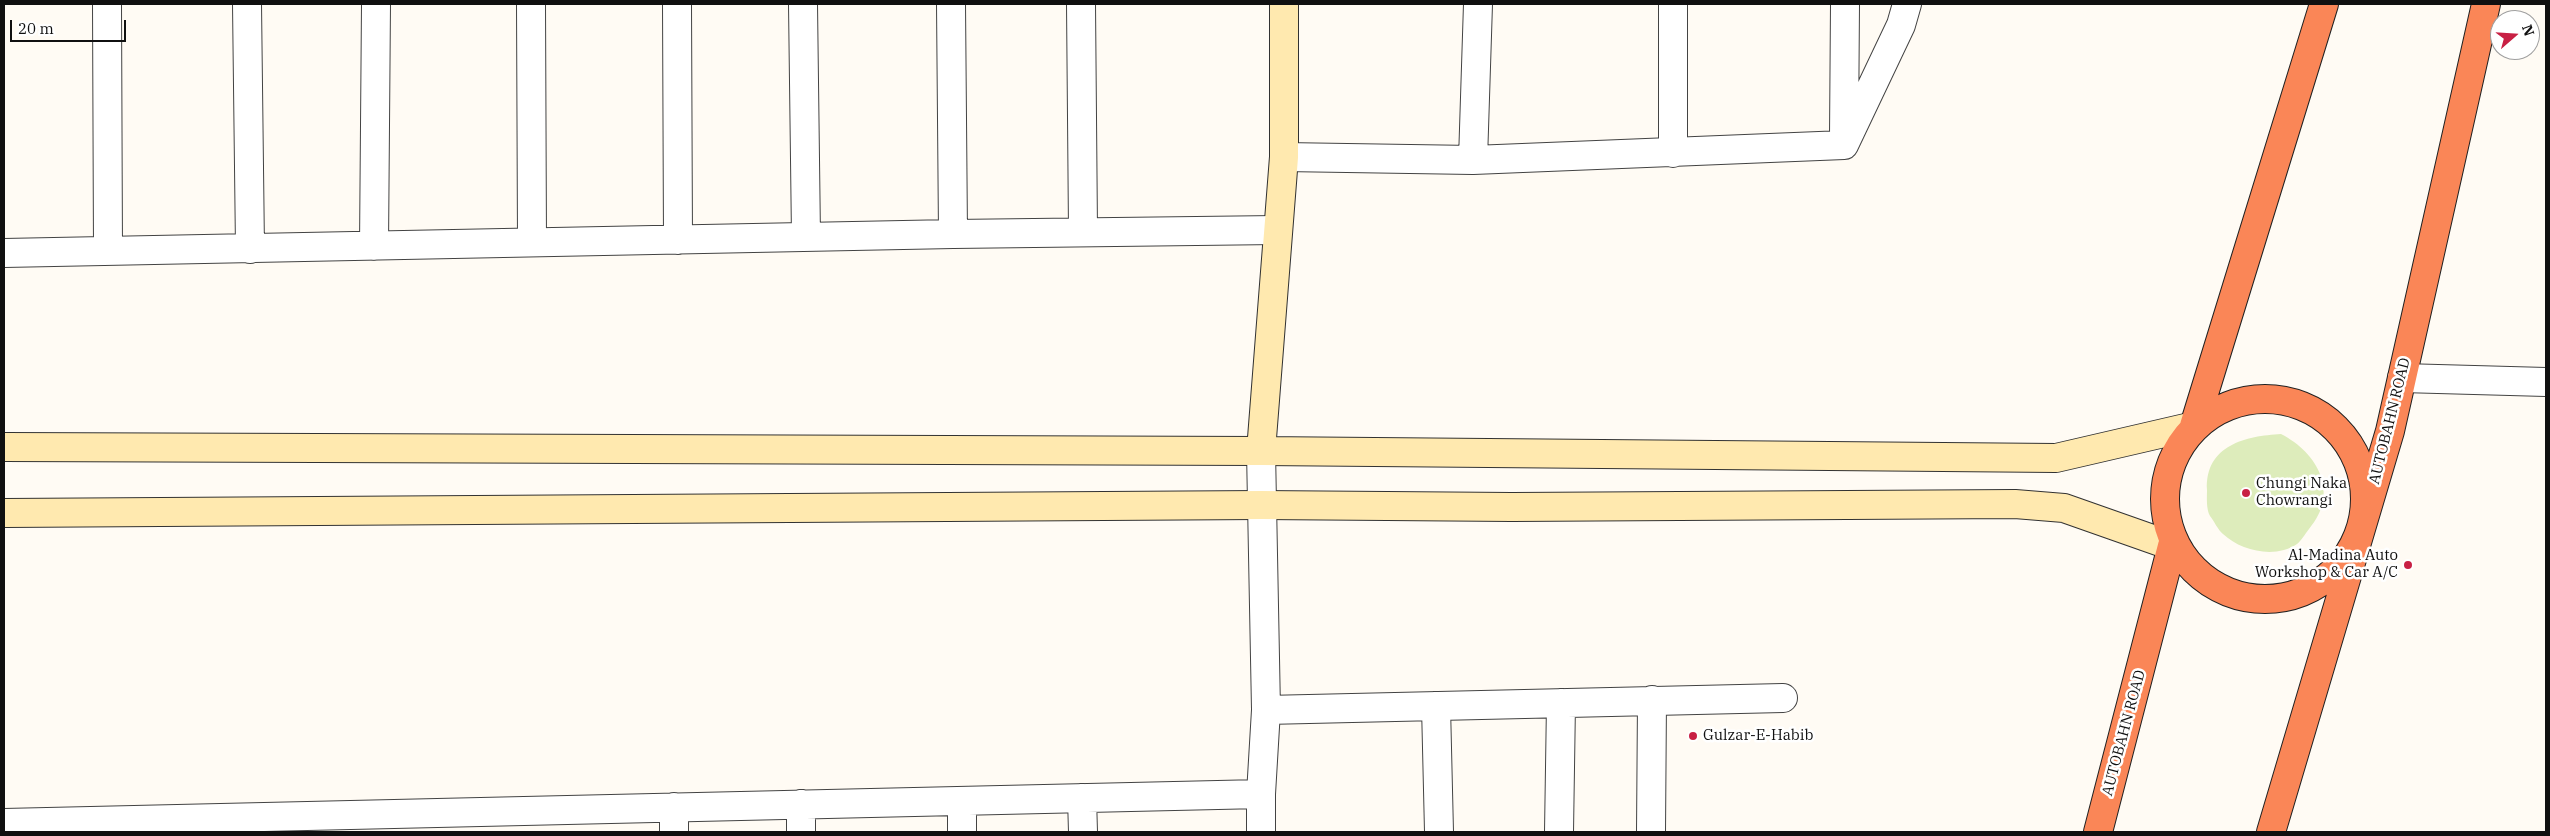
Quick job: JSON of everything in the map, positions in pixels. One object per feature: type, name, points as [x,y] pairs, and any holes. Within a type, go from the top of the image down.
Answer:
[{"type":"highway","points":[[2194,426],[2220,408],[2252,399],[2285,400],[2316,412],[2341,434],[2359,463],[2365,496],[2361,528],[2347,557],[2324,580],[2295,595],[2264,600],[2232,594],[2204,579],[2172,546],[2165,500],[2168,473],[2178,449],[2194,426],[2324,4]]},
{"type":"highway","name":"AUTOBAHN ROAD","points":[[2271,832],[2390,431],[2486,4]]},
{"type":"highway","name":"AUTOBAHN ROAD","points":[[2098,832],[2172,546]]},
{"type":"main road","points":[[1261,451],[1284,157],[1284,4]]},
{"type":"main road","points":[[4,447],[1261,451],[2056,458],[2194,426]]},
{"type":"main road","points":[[4,513],[1261,505],[1571,507],[2031,505],[2064,508],[2172,546]]},
{"type":"street","points":[[107,4],[108,251]]},
{"type":"street","points":[[247,4],[250,248]]},
{"type":"street","points":[[374,246],[376,4]]},
{"type":"street","points":[[531,4],[532,242]]},
{"type":"street","points":[[677,4],[678,240]]},
{"type":"street","points":[[803,4],[806,237]]},
{"type":"street","points":[[951,4],[953,234]]},
{"type":"street","points":[[1081,4],[1084,231]]},
{"type":"street","points":[[1473,160],[1478,4]]},
{"type":"street","points":[[1673,4],[1673,153]]},
{"type":"street","points":[[1844,4],[1844,145]]},
{"type":"street","points":[[1844,145],[1901,25],[1907,4]]},
{"type":"street","points":[[1284,157],[1473,160],[1844,145]]},
{"type":"street","points":[[4,254],[1084,231],[1277,230]]},
{"type":"street","points":[[2402,378],[2546,382]]},
{"type":"street","points":[[1261,451],[1266,710],[1261,794],[1261,832]]},
{"type":"street","points":[[1266,710],[1783,698]]},
{"type":"street","points":[[1651,832],[1652,700]]},
{"type":"street","points":[[1559,832],[1561,703]]},
{"type":"street","points":[[1436,706],[1439,832]]},
{"type":"street","points":[[4,823],[128,826],[674,820],[801,804],[1261,794]]},
{"type":"street","points":[[1082,798],[1083,832]]},
{"type":"street","points":[[962,801],[962,832]]},
{"type":"street","points":[[801,804],[801,832]]},
{"type":"green space","points":[[2281,434],[2294,442],[2314,463],[2324,488],[2323,502],[2318,515],[2297,544],[2279,551],[2269,552],[2249,549],[2230,540],[2218,528],[2210,516],[2207,496],[2208,475],[2220,453],[2230,446],[2254,437]]},
{"type":"place","name":"Chungi Naka Chowrangi","points":[[2246,493]]},
{"type":"place","name":"Al-Madina Auto Workshop & Car A/C","points":[[2408,565]]},
{"type":"place","name":"Gulzar-E-Habib","points":[[1693,736]]}]
